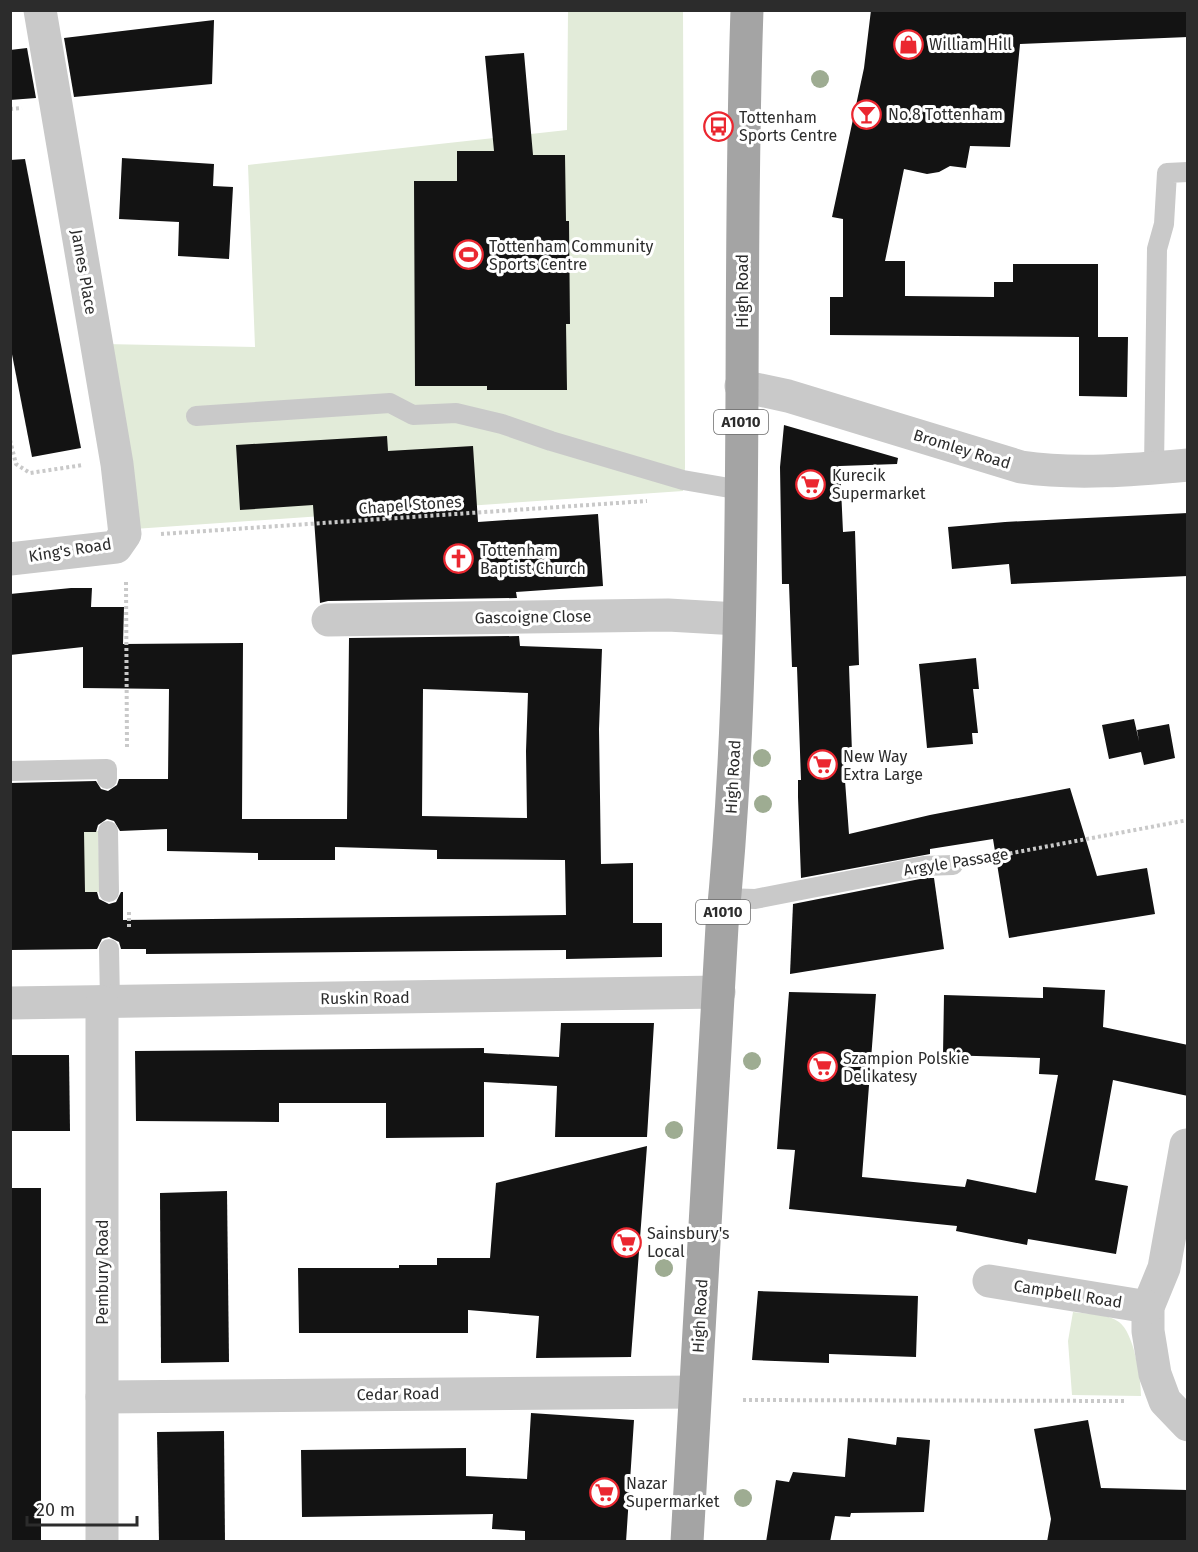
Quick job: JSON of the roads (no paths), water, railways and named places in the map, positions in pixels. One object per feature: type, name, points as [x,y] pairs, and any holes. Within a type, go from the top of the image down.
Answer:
[{"type":"main road","name":"High Road","points":[[687,1542],[736,708],[741,490],[742,136],[747,10]]},
{"type":"street","name":"James Place","points":[[40,10],[116,460],[126,534]]},
{"type":"street","name":"Bromley Road","points":[[741,386],[788,396],[1021,466],[1060,470],[1188,465]]},
{"type":"street","name":"King's Road","points":[[10,559],[116,547],[126,534]]},
{"type":"street","name":"Gascoigne Close","points":[[328,620],[657,615],[738,619]]},
{"type":"street","name":"Ruskin Road","points":[[10,1003],[719,992]]},
{"type":"street","name":"Pembury Road","points":[[102,1542],[106,1002]]},
{"type":"street","points":[[1186,1145],[1164,1268],[1148,1307],[1151,1354],[1155,1374],[1165,1401],[1188,1425]]},
{"type":"street","name":"Campbell Road","points":[[989,1281],[1148,1307]]},
{"type":"street","name":"Cedar Road","points":[[102,1397],[695,1392]]},
{"type":"lane","points":[[1154,468],[1157,249],[1164,224],[1167,173],[1188,171]]},
{"type":"lane","points":[[196,416],[390,403],[413,415],[456,413],[502,424],[682,480],[741,490]]},
{"type":"lane","points":[[10,771],[107,769],[107,778]]},
{"type":"lane","points":[[108,831],[109,892]]},
{"type":"lane","name":"Argyle Passage","points":[[724,898],[755,899],[924,866],[953,865]]},
{"type":"lane","points":[[106,1002],[109,949]]},
{"type":"place","name":"William Hill","points":[[908,44]]},
{"type":"place","name":"No.8 Tottenham","points":[[867,114]]},
{"type":"place","name":"Tottenham Sports Centre","points":[[718,126]]},
{"type":"place","name":"Tottenham Community Sports Centre","points":[[468,255]]},
{"type":"place","name":"Kurecik Supermarket","points":[[811,484]]},
{"type":"place","name":"Tottenham Baptist Church","points":[[459,559]]},
{"type":"place","name":"New Way Extra Large","points":[[822,765]]},
{"type":"place","name":"Szampion Polskie Delikatesy","points":[[822,1067]]},
{"type":"place","name":"Sainsbury's Local","points":[[626,1242]]},
{"type":"place","name":"Nazar Supermarket","points":[[605,1492]]}]
